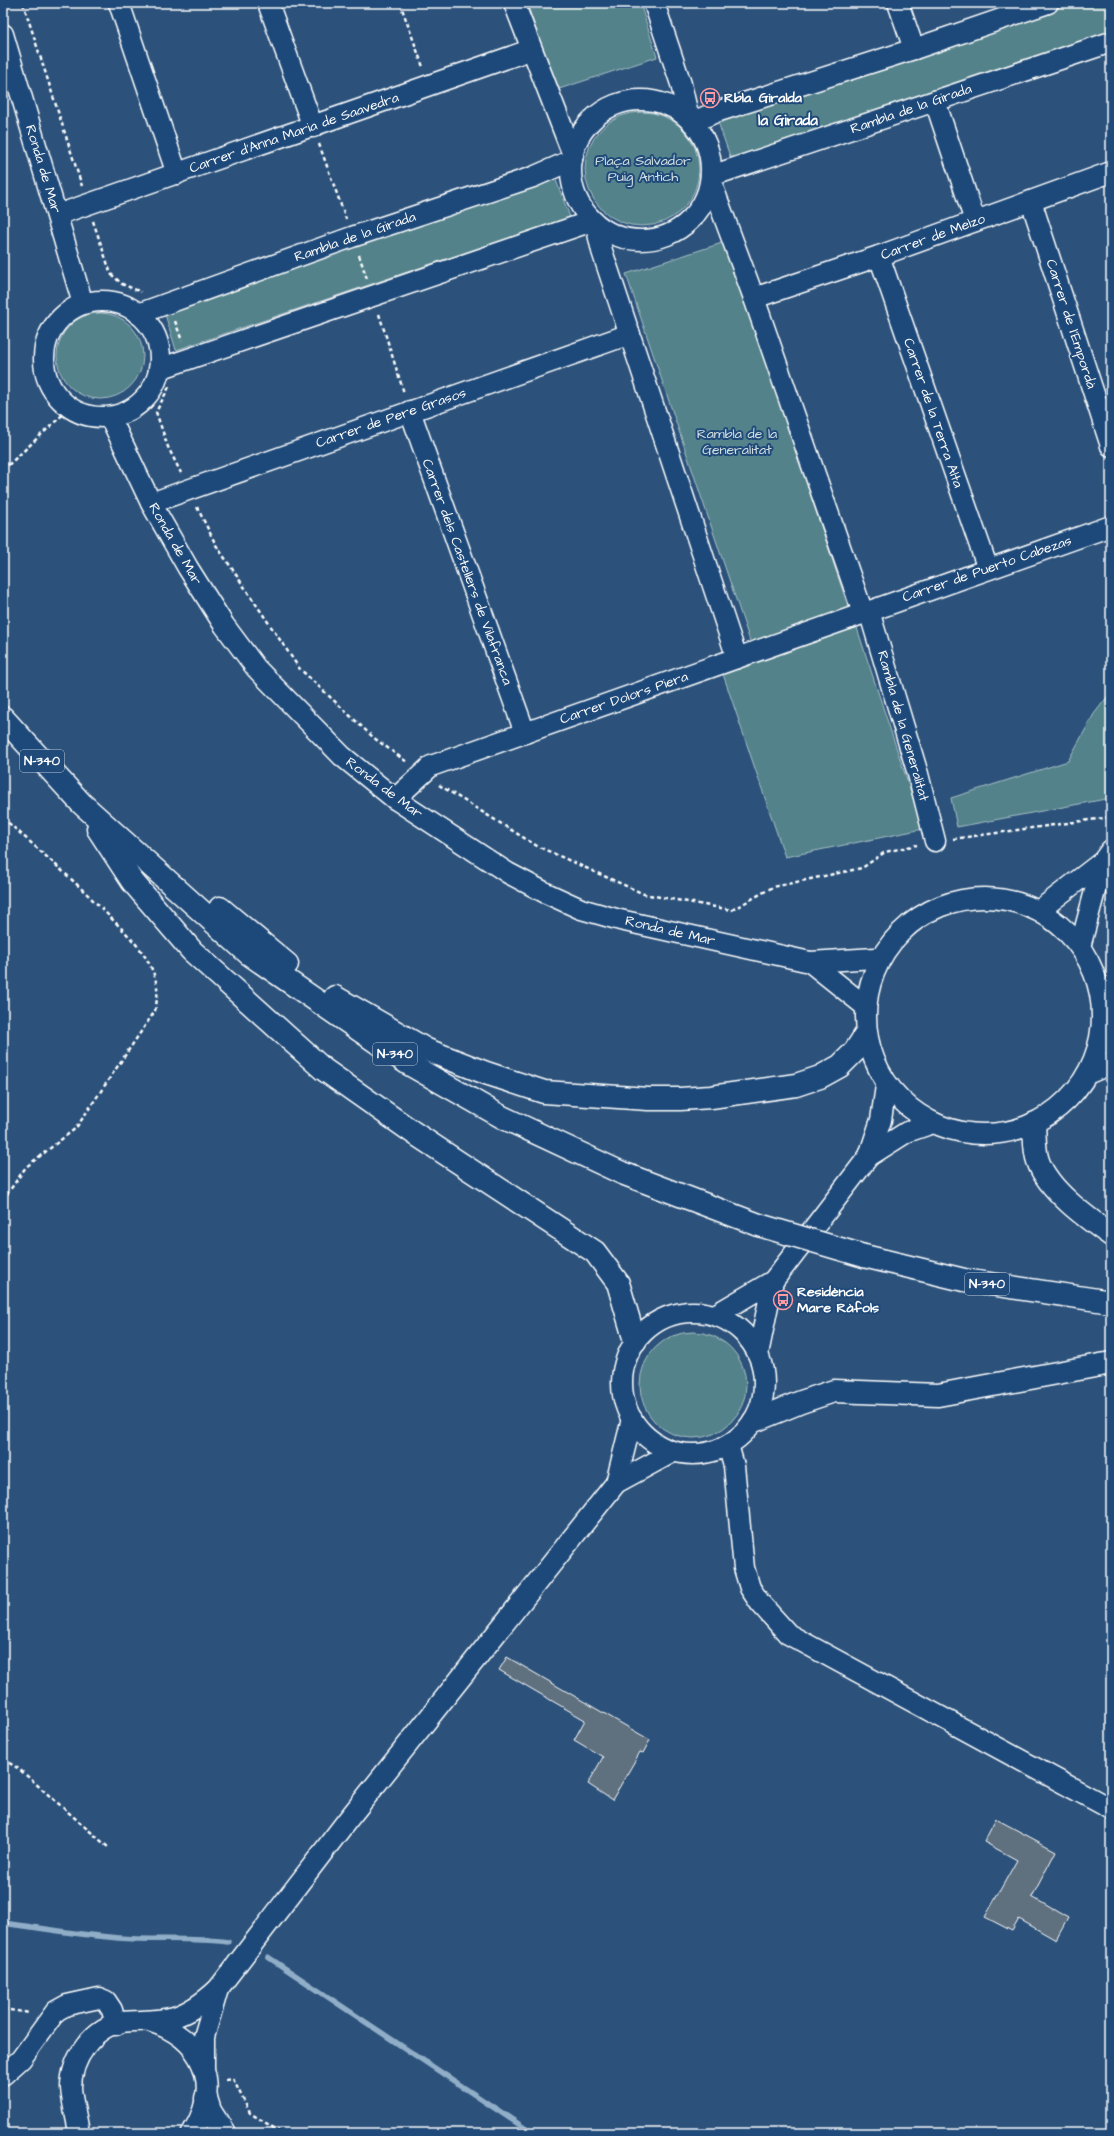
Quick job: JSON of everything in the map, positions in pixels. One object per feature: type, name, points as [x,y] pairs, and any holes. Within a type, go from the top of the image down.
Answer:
[{"type":"highway","name":"N-340","points":[[3,718],[81,803],[249,954],[407,1063],[502,1117],[622,1173],[759,1225],[864,1256],[964,1280],[1111,1302]]},
{"type":"highway","points":[[81,803],[143,844],[308,982],[427,1050],[486,1073],[544,1092],[648,1099],[680,1099],[711,1097],[796,1086],[820,1077],[840,1066],[855,1051],[866,1034]]},
{"type":"highway","points":[[81,803],[132,881],[192,951],[323,1069],[420,1137],[595,1252],[618,1283],[635,1341]]},
{"type":"highway","points":[[1034,1124],[1038,1160],[1044,1173],[1079,1212],[1111,1235]]},
{"type":"highway","points":[[754,1421],[834,1391],[938,1395],[1111,1363]]},
{"type":"highway","points":[[206,2084],[213,2115],[224,2133]]},
{"type":"street","points":[[119,3],[177,174]]},
{"type":"street","points":[[268,3],[312,127]]},
{"type":"street","points":[[514,3],[530,50],[572,158]]},
{"type":"street","points":[[898,3],[914,49]]},
{"type":"street","points":[[691,120],[914,49],[1048,3]]},
{"type":"street","points":[[656,4],[691,120]]},
{"type":"street","name":"Ronda de Mar","points":[[3,34],[83,304]]},
{"type":"street","name":"Rambla de la Girada","points":[[711,179],[935,101],[1111,42]]},
{"type":"street","name":"Carrer d'Anna Maria de Saavedra","points":[[57,215],[429,87],[530,50]]},
{"type":"street","points":[[652,100],[672,107],[691,120],[704,138],[710,157],[711,179],[704,202],[692,219],[676,232],[656,240],[635,241],[614,236],[594,223],[582,208],[575,194],[571,178],[572,158],[581,135],[594,118],[611,107],[631,101],[652,100]]},
{"type":"street","points":[[935,101],[975,221]]},
{"type":"street","name":"Rambla de la Girada","points":[[138,314],[352,237],[533,177],[572,158]]},
{"type":"street","name":"Carrer de Melzo","points":[[754,298],[880,256],[1111,172]]},
{"type":"street","name":"Rambla de la Generalitat","points":[[711,179],[866,612],[918,774],[935,841]]},
{"type":"street","name":"Carrer de l'Empordà","points":[[1031,201],[1111,446]]},
{"type":"street","points":[[166,376],[156,339],[149,325],[138,314],[126,306],[112,301],[97,301],[83,304],[66,312],[53,326],[45,343],[43,361],[47,380],[56,396],[70,408],[90,416],[110,417],[128,412],[142,401],[153,387],[166,376],[373,296],[594,223]]},
{"type":"street","points":[[594,223],[737,658]]},
{"type":"street","name":"Carrer de la Terra Alta","points":[[880,256],[988,569]]},
{"type":"street","name":"Carrer de Pere Grasos","points":[[151,503],[630,334]]},
{"type":"street","name":"Carrer dels Castellers de Vilafranca","points":[[410,411],[525,733]]},
{"type":"street","name":"Ronda de Mar","points":[[110,417],[151,503],[196,581],[224,625],[256,668],[342,756],[395,799],[508,873],[581,909],[620,920],[810,962],[875,958]]},
{"type":"street","name":"Carrer de Puerto Cabezas","points":[[866,612],[1111,526]]},
{"type":"street","name":"Carrer Dolors Piera","points":[[395,799],[431,766],[866,612]]},
{"type":"street","points":[[1041,909],[1107,855]]},
{"type":"street","points":[[1080,947],[1107,855]]},
{"type":"street","points":[[715,1316],[773,1281],[869,1156],[881,1120],[886,1086],[866,1034],[865,1006],[875,958],[892,939],[927,911],[970,898],[1014,901],[1041,909],[1062,925],[1080,947],[1096,979],[1107,1018],[1087,1074],[1073,1095],[1055,1112],[1034,1124],[992,1135],[950,1130],[932,1123],[886,1086]]},
{"type":"street","name":"Ronda de Mar","points":[[810,962],[865,1006]]},
{"type":"street","points":[[1087,1074],[1111,1064]]},
{"type":"street","points":[[869,1156],[907,1132],[932,1123]]},
{"type":"street","points":[[758,1354],[773,1281]]},
{"type":"street","points":[[697,1312],[715,1316],[731,1323],[745,1335],[758,1354],[764,1386],[761,1404],[754,1421],[742,1435],[728,1445],[708,1453],[692,1455],[673,1452],[649,1438],[640,1430],[625,1406],[622,1383],[626,1360],[635,1341],[653,1324],[674,1314],[697,1312]]},
{"type":"street","points":[[616,1483],[632,1419]]},
{"type":"street","points":[[728,1445],[734,1466],[744,1568],[750,1588],[760,1603],[788,1634],[1111,1809]]},
{"type":"street","points":[[81,2129],[73,2104],[71,2086],[73,2071],[79,2055],[98,2034],[116,2025],[138,2021],[174,2018],[191,2010],[218,1989],[346,1822],[616,1483],[673,1452]]},
{"type":"street","points":[[192,2133],[201,2119],[206,2084],[204,2037],[218,1989]]},
{"type":"street","points":[[3,2075],[21,2059],[56,2010],[67,2005],[99,1998],[106,2001],[112,2010],[116,2025]]},
{"type":"street","points":[[149,2021],[165,2026],[179,2034],[192,2048],[206,2084]]},
{"type":"path","points":[[23,3],[111,274],[122,284],[145,293]]},
{"type":"path","points":[[400,3],[429,87]]},
{"type":"path","points":[[312,127],[373,296],[410,411]]},
{"type":"path","points":[[173,314],[182,342]]},
{"type":"path","points":[[166,376],[156,412],[168,447],[216,545],[298,668],[374,738],[453,796],[537,846],[644,894],[732,910],[773,887],[862,868],[884,852],[935,841],[1111,817]]},
{"type":"path","points":[[3,470],[70,408]]},
{"type":"path","points":[[3,818],[81,887],[125,932],[150,966],[156,978],[158,994],[155,1011],[80,1122],[64,1140],[26,1167],[3,1200]]},
{"type":"path","points":[[3,1759],[20,1769],[109,1848]]},
{"type":"path","points":[[206,2084],[233,2079],[250,2113],[282,2133]]},
{"type":"green space","points":[[527,3],[640,3],[657,57],[556,90]]},
{"type":"green space","points":[[1068,3],[1111,3],[1111,35],[732,162],[717,119]]},
{"type":"green space","name":"Plaça Salvador Puig Antich","points":[[642,112],[664,116],[682,129],[695,147],[699,169],[695,191],[682,209],[664,222],[642,226],[620,222],[602,209],[589,191],[585,169],[589,147],[602,129],[620,116]]},
{"type":"green space","points":[[554,175],[570,217],[176,350],[164,311]]},
{"type":"green space","name":"Rambla de la Generalitat","points":[[725,242],[849,609],[751,644],[626,274]]},
{"type":"green space","points":[[100,313],[116,316],[124,320],[136,332],[140,340],[143,356],[140,372],[136,380],[124,392],[116,396],[100,399],[84,396],[76,392],[64,380],[60,372],[57,356],[60,340],[64,332],[76,320],[84,316]]},
{"type":"green space","points":[[855,622],[923,829],[785,857],[722,671]]},
{"type":"green space","points":[[1111,692],[1111,798],[957,827],[951,798],[1068,761],[1094,714]]},
{"type":"green space","points":[[693,1332],[713,1336],[730,1348],[742,1365],[746,1385],[742,1405],[730,1422],[713,1434],[693,1438],[673,1434],[656,1422],[644,1405],[640,1385],[644,1365],[656,1348],[673,1336]]},
{"type":"building","points":[[507,1657],[650,1740],[643,1753],[640,1752],[612,1800],[588,1784],[603,1757],[574,1740],[585,1720],[499,1670]]},
{"type":"building","points":[[996,1819],[1056,1851],[1032,1897],[1068,1918],[1056,1940],[1019,1919],[1012,1931],[985,1917],[1017,1860],[984,1842]]},
{"type":"waterway","points":[[3,1923],[118,1938],[228,1942]]},
{"type":"waterway","points":[[268,1957],[532,2133]]},
{"type":"place","name":"Rbla. Giralda","points":[[710,98]]},
{"type":"place","name":"Residència Mare Ràfols","points":[[783,1300]]},
{"type":"district","name":"la Girada","points":[[788,120]]}]
